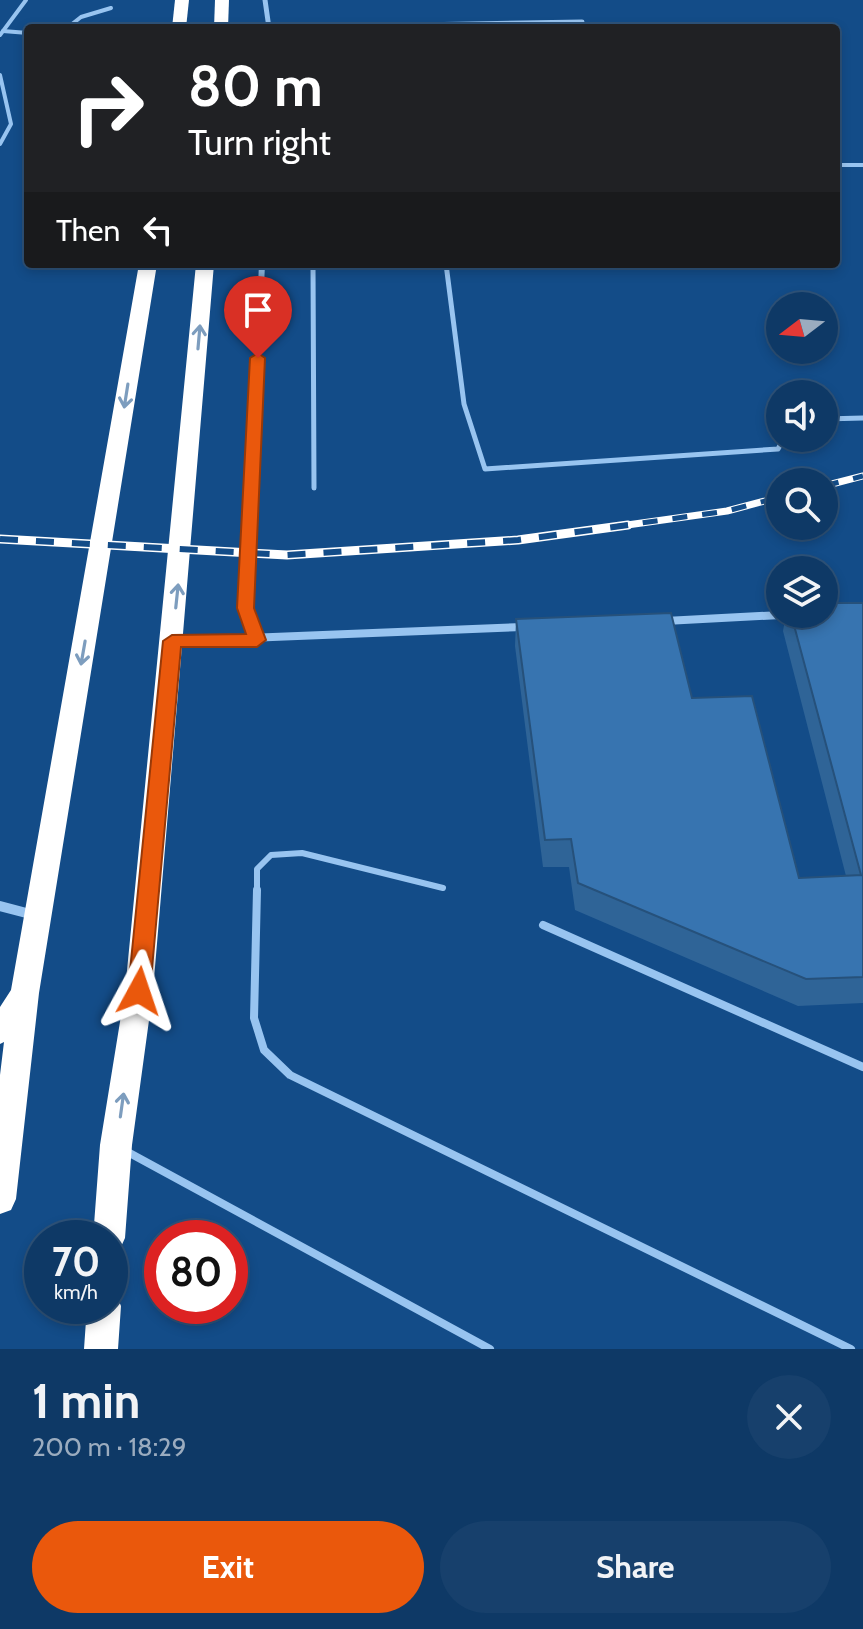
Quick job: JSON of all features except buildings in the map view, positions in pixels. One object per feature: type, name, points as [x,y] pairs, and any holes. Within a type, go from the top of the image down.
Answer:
[{"type":"highway","points":[[179,24],[182,0]]},
{"type":"highway","points":[[221,24],[222,0]]},
{"type":"highway","points":[[0,1199],[25,993],[147,268]]},
{"type":"highway","points":[[110,1220],[116,1145],[139,991],[205,268]]},
{"type":"highway","points":[[0,1031],[25,993]]},
{"type":"highway","points":[[101,1349],[103,1324]]},
{"type":"street","points":[[265,0],[269,24]]},
{"type":"street","points":[[457,24],[582,22]]},
{"type":"street","points":[[257,640],[246,608],[262,268]]},
{"type":"street","points":[[657,621],[766,616]]},
{"type":"street","points":[[172,641],[530,627]]},
{"type":"street","points":[[0,906],[38,916]]},
{"type":"lane","points":[[2,33],[26,0]]},
{"type":"lane","points":[[72,24],[81,17],[111,8]]},
{"type":"lane","points":[[2,33],[24,33]]},
{"type":"lane","points":[[0,75],[11,124],[0,144]]},
{"type":"lane","points":[[840,165],[863,165]]},
{"type":"lane","points":[[313,268],[314,488]]},
{"type":"lane","points":[[447,268],[464,404],[485,469],[766,450]]},
{"type":"lane","points":[[838,419],[863,418]]},
{"type":"lane","points":[[443,888],[302,853],[271,855],[257,869],[254,1018],[264,1050],[290,1075],[851,1349]]},
{"type":"lane","points":[[543,925],[863,1067]]},
{"type":"lane","points":[[116,1145],[490,1349]]},
{"type":"railway","points":[[838,482],[863,476]]},
{"type":"railway","points":[[613,527],[727,511],[766,501]]},
{"type":"railway","points":[[0,539],[287,555],[518,540],[628,525]]},
{"type":"route","points":[[139,991],[172,641],[257,640],[246,608],[258,358]]}]
